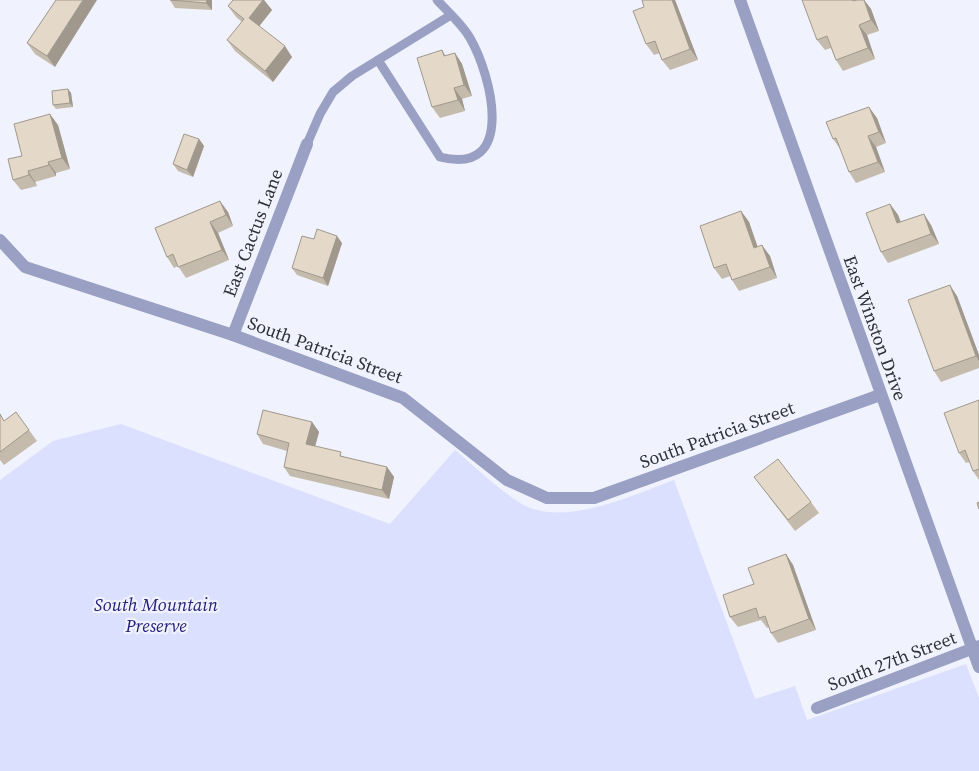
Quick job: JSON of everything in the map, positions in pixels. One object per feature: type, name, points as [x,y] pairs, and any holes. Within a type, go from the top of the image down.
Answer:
[{"type":"street","name":"East Winston Drive","points":[[740,0],[880,396],[975,647],[979,667]]},
{"type":"street","name":"East Cactus Lane","points":[[233,335],[306,144]]},
{"type":"street","name":"South Patricia Street","points":[[0,240],[25,267],[233,335],[403,398],[507,480],[547,498],[594,498],[880,396]]},
{"type":"street","name":"South 27th Street","points":[[817,708],[975,647]]},
{"type":"lane","points":[[378,60],[440,157],[456,161],[475,157],[489,144],[492,112],[480,61],[470,37],[437,0]]},
{"type":"lane","points":[[306,144],[333,92],[352,76],[451,15]]},
{"type":"green space","name":"South Mountain Preserve","points":[[121,424],[390,524],[455,450],[511,497],[537,510],[556,512],[576,511],[597,507],[674,480],[755,699],[795,686],[807,720],[966,664],[979,698],[979,771],[0,771],[0,480],[53,441]]},
{"type":"building","points":[[56,0],[83,0],[47,56],[27,43]]},
{"type":"building","points":[[170,0],[207,0],[206,3]]},
{"type":"building","points":[[233,0],[263,0],[249,18],[285,46],[265,71],[227,40],[244,19],[228,6]]},
{"type":"building","points":[[642,0],[672,0],[690,49],[662,60],[655,41],[646,44],[633,11],[644,7]]},
{"type":"building","points":[[802,0],[864,0],[871,20],[859,25],[868,48],[836,60],[827,36],[817,40]]},
{"type":"building","points":[[442,50],[444,56],[455,53],[464,85],[454,88],[458,100],[432,107],[417,58]]},
{"type":"building","points":[[68,89],[70,103],[53,105],[52,91]]},
{"type":"building","points":[[869,107],[879,132],[868,136],[878,162],[849,172],[836,138],[833,139],[826,122]]},
{"type":"building","points":[[50,114],[62,158],[48,162],[49,165],[28,171],[29,175],[13,180],[8,159],[22,156],[14,124]]},
{"type":"building","points":[[184,134],[199,139],[187,170],[173,164]]},
{"type":"building","points":[[220,201],[226,215],[210,222],[222,250],[178,267],[173,254],[167,257],[155,228]]},
{"type":"building","points":[[890,204],[897,223],[924,214],[931,234],[881,252],[866,213]]},
{"type":"building","points":[[741,211],[754,248],[762,245],[770,267],[732,280],[726,264],[714,268],[700,226]]},
{"type":"building","points":[[317,229],[337,236],[323,278],[292,268],[302,236],[314,239]]},
{"type":"building","points":[[950,285],[976,356],[934,371],[908,300]]},
{"type":"building","points":[[979,400],[979,469],[973,471],[965,450],[959,453],[944,413]]},
{"type":"building","points":[[263,410],[312,422],[306,444],[341,452],[340,456],[387,467],[382,490],[284,467],[289,443],[257,434]]},
{"type":"building","points":[[16,412],[29,430],[0,452],[0,414],[4,421]]},
{"type":"building","points":[[778,459],[811,502],[788,520],[754,477]]},
{"type":"building","points":[[786,554],[809,619],[771,633],[765,616],[759,618],[756,608],[730,617],[723,595],[754,584],[748,568]]}]
